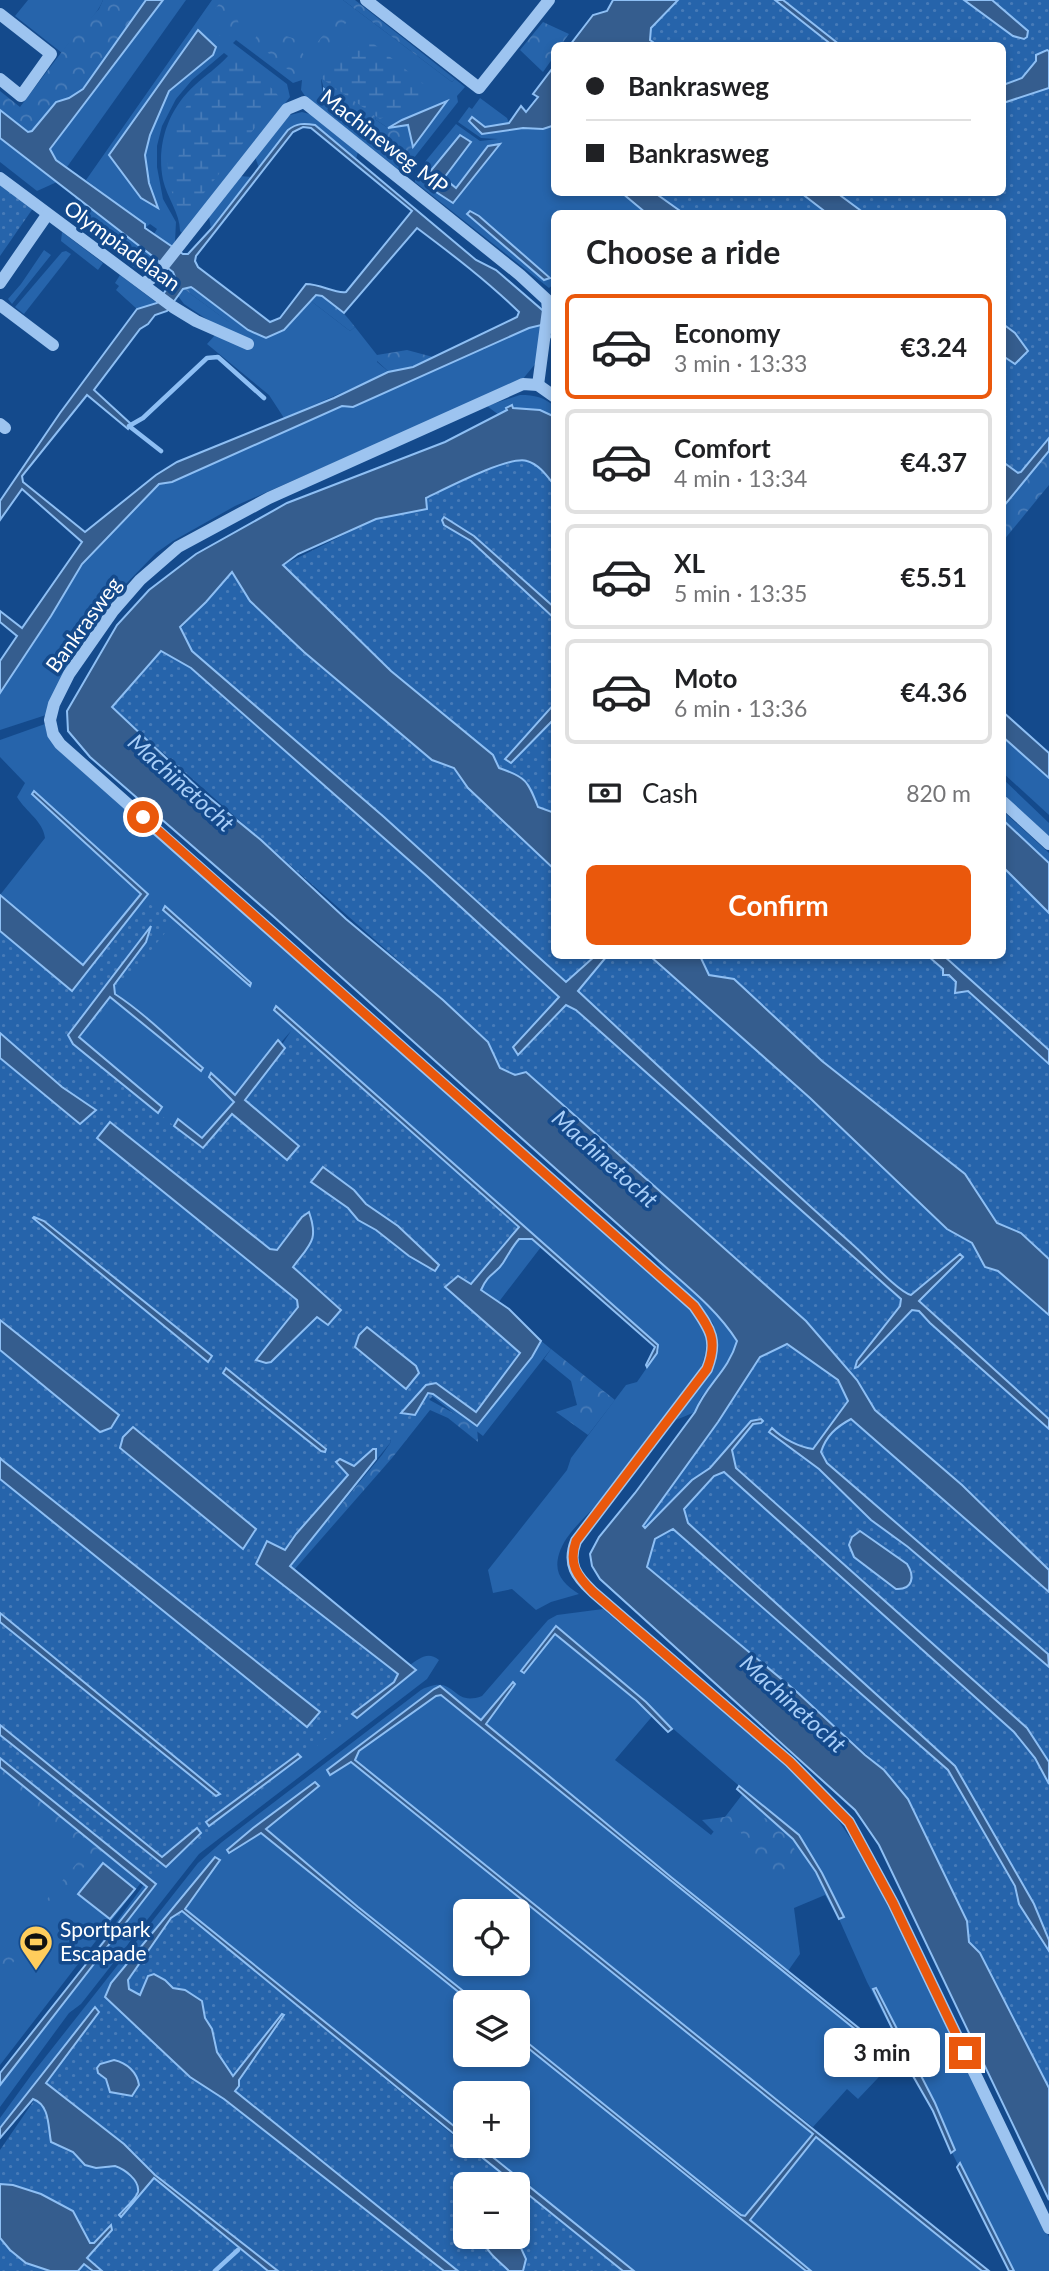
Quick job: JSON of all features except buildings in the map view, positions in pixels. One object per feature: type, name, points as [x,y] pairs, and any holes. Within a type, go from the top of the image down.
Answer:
[{"type":"street","points":[[0,6],[5,0]]},
{"type":"street","points":[[366,0],[479,88],[549,0]]},
{"type":"street","points":[[0,14],[51,54],[21,96],[0,79]]},
{"type":"street","name":"Machineweg MP","points":[[143,284],[155,276],[287,109],[304,102],[547,300],[538,385]]},
{"type":"street","points":[[0,178],[47,215]]},
{"type":"street","name":"Olympiadelaan","points":[[0,283],[47,215],[173,307],[195,321],[248,344]]},
{"type":"street","points":[[0,305],[54,345]]},
{"type":"street","name":"Bankrasweg","points":[[538,385],[523,384],[269,498],[178,547],[140,580],[91,641],[69,674],[54,704],[50,720],[53,734],[60,744],[694,1306],[705,1321],[714,1349],[707,1369],[576,1541],[573,1566],[579,1579],[593,1592],[790,1762],[849,1822],[893,1903],[1049,2228]]},
{"type":"street","points":[[538,385],[551,394]]},
{"type":"street","points":[[1006,805],[1049,844]]},
{"type":"green space","points":[[28,0],[103,0],[95,14],[62,53],[15,16]]},
{"type":"green space","points":[[103,0],[146,0],[83,89],[56,102],[32,131],[28,132],[0,110],[0,91],[20,107],[70,41],[99,9]]},
{"type":"green space","points":[[163,0],[186,0],[67,167],[56,160],[50,149]]},
{"type":"green space","points":[[212,0],[343,0],[452,82],[455,79],[465,87],[457,96],[458,102],[410,163],[378,137],[371,139],[407,166],[399,170],[305,96],[301,90],[302,80],[293,83],[236,40],[233,43],[287,84],[290,97],[183,234],[163,180],[161,154],[166,128],[186,95],[228,56],[224,53],[192,80],[176,99],[162,126],[157,146],[157,167],[163,199],[176,222],[175,242],[172,246],[154,234],[157,229],[150,224],[145,228],[144,224],[86,180]],"holes":[[[198,31],[213,55],[169,91],[150,135],[145,155],[149,183],[157,208],[109,155]],[[321,79],[368,96],[376,120],[388,128],[446,102],[405,154],[363,125],[359,127],[323,101]]]},
{"type":"green space","points":[[222,0],[235,0],[239,27],[219,36],[223,22],[215,9]]},
{"type":"green space","points":[[343,0],[355,0],[455,79],[452,82]]},
{"type":"green space","points":[[625,0],[1049,0],[1049,451],[1006,501],[1006,210],[650,210],[631,196],[1006,196],[1006,42],[592,42]]},
{"type":"green space","points":[[342,11],[350,18],[319,56],[313,48]]},
{"type":"green space","points":[[543,22],[569,34],[563,42],[551,42],[551,61],[543,72],[520,50]]},
{"type":"green space","points":[[261,27],[295,39],[307,61],[298,78],[254,41]]},
{"type":"green space","points":[[355,39],[369,40],[435,93],[380,119],[321,78]]},
{"type":"green space","points":[[234,60],[274,90],[279,97],[186,216],[177,206],[170,184],[167,163],[178,158],[181,148],[172,139],[183,112],[196,93]]},
{"type":"green space","points":[[321,78],[347,78],[368,96],[376,120],[388,128],[408,125],[413,147],[405,154],[346,110],[324,89]]},
{"type":"green space","points":[[480,98],[507,118],[509,123],[485,127],[482,134],[551,126],[551,196],[805,196],[823,210],[551,210],[549,288],[415,182],[415,174],[456,124],[480,141],[498,139],[481,138],[458,122],[469,107],[472,109]],"holes":[[[471,143],[443,178],[456,188],[488,146],[456,201],[424,179]]]},
{"type":"green space","points":[[302,112],[313,115],[358,152],[356,159],[324,133],[313,126],[303,124],[285,136],[259,168],[255,157],[290,115]]},
{"type":"green space","points":[[0,138],[57,182],[37,191],[0,162]]},
{"type":"green space","points":[[0,173],[38,201],[0,256]]},
{"type":"green space","points":[[240,176],[252,177],[211,229],[209,217]]},
{"type":"green space","points":[[76,195],[160,262],[146,270],[136,269],[85,231],[77,220],[81,214],[74,209]]},
{"type":"green space","points":[[62,232],[103,263],[98,270],[61,241]]},
{"type":"green space","points":[[44,250],[51,255],[12,304],[8,299]]},
{"type":"green space","points":[[62,252],[71,254],[24,314],[15,307]]},
{"type":"green space","points":[[120,275],[157,303],[137,309],[116,290],[119,286],[115,283]]},
{"type":"green space","points":[[191,287],[234,319],[230,323],[184,289]]},
{"type":"green space","points":[[184,289],[229,322],[234,319],[248,330],[266,338],[311,301],[350,331],[355,327],[377,355],[377,362],[389,372],[284,418],[269,395],[207,344],[216,334],[226,332],[184,304],[178,296]]},
{"type":"green space","points":[[316,295],[333,303],[355,327],[350,331],[311,301]]},
{"type":"green space","points":[[541,325],[536,363],[522,380],[235,506],[156,553],[121,589],[74,655],[54,692],[46,715],[0,730],[0,693],[82,564],[159,484],[172,482],[343,406],[353,407],[482,348],[484,350],[486,346]]},
{"type":"green space","points":[[407,350],[433,357],[414,366],[389,372],[377,361],[377,355]]},
{"type":"green space","points":[[520,395],[535,396],[551,404],[551,415],[527,409],[499,415],[487,406]]},
{"type":"green space","points":[[1049,451],[1049,485],[1006,537],[1006,503]]},
{"type":"green space","points":[[525,459],[551,475],[551,959],[1006,959],[1006,866],[1049,905],[1049,2101],[980,1953],[969,1942],[967,1921],[908,1799],[884,1770],[797,1692],[646,1566],[655,1539],[643,1527],[760,1357],[787,1344],[808,1323],[526,1072],[515,1075],[500,1068],[443,1000],[111,707],[232,571],[283,565],[376,519],[507,462]]},
{"type":"green space","points":[[45,724],[47,734],[56,748],[679,1297],[701,1324],[706,1349],[699,1374],[618,1480],[562,1546],[557,1567],[559,1573],[564,1582],[579,1594],[551,1602],[536,1610],[512,1589],[493,1593],[488,1570],[567,1470],[571,1458],[626,1385],[637,1382],[659,1350],[657,1344],[511,1215],[519,1227],[519,1239],[531,1239],[541,1247],[498,1303],[509,1309],[529,1331],[551,1349],[483,1436],[420,1387],[385,1433],[391,1442],[377,1459],[376,1449],[373,1449],[353,1467],[340,1459],[336,1462],[349,1475],[341,1484],[330,1475],[285,1527],[296,1534],[285,1551],[267,1542],[256,1564],[289,1589],[285,1604],[276,1600],[294,1634],[277,1639],[251,1589],[212,1542],[111,1462],[70,1493],[217,1605],[324,1694],[347,1709],[329,1728],[399,1675],[394,1682],[353,1714],[357,1718],[416,1671],[410,1665],[417,1660],[431,1656],[439,1660],[427,1679],[199,1854],[81,2004],[69,2013],[0,2107],[0,2080],[148,1879],[0,1758],[0,1622],[216,1796],[220,1794],[0,1613],[0,1350],[100,1432],[111,1428],[118,1415],[0,1320],[0,1193],[17,1207],[23,1204],[0,1186],[0,1126],[14,1120],[0,1099],[0,1058],[79,1124],[95,1110],[62,1087],[0,1033],[0,931],[72,990],[89,970],[0,895],[45,838],[38,822],[17,797],[25,783],[0,757],[0,740]],"holes":[[[165,906],[251,983],[250,986],[164,910]],[[106,986],[140,1011],[193,1058],[199,1069],[110,997],[78,1037],[162,1107],[158,1112],[73,1044],[68,1035]],[[291,1031],[245,1100],[298,1146],[287,1160],[232,1113],[203,1148],[174,1126],[179,1120],[202,1139],[234,1101],[209,1077],[211,1073],[235,1095]],[[110,1122],[293,1267],[341,1309],[328,1325],[318,1317],[271,1362],[257,1360],[298,1307],[297,1300],[98,1138]],[[101,1159],[281,1305],[240,1356],[212,1356],[208,1362],[33,1219],[34,1217],[44,1221],[62,1194]],[[59,1260],[193,1369],[124,1402],[23,1319]],[[367,1328],[416,1366],[419,1373],[406,1389],[356,1347],[359,1335]],[[316,1353],[383,1397],[352,1446],[321,1451],[223,1373],[226,1368],[264,1399]],[[223,1388],[311,1460],[260,1510],[152,1425]],[[32,1399],[91,1448],[50,1475],[26,1455],[17,1418]],[[133,1428],[255,1529],[243,1549],[120,1448],[123,1437]]]},
{"type":"green space","points":[[1006,740],[1049,778],[1049,815],[1006,776]]},
{"type":"green space","points":[[1006,782],[1049,823],[1049,838],[1006,796]]},
{"type":"green space","points":[[1006,790],[1049,828],[1049,837],[1006,799]]},
{"type":"green space","points":[[1006,814],[1049,853],[1049,863],[1006,823]]},
{"type":"green space","points":[[0,895],[89,970],[145,900],[173,923],[80,1038],[80,1047],[174,1126],[201,1139],[298,1033],[525,1231],[505,1256],[502,1265],[487,1277],[481,1290],[495,1303],[509,1309],[541,1341],[532,1357],[477,1426],[436,1393],[378,1452],[376,1459],[287,1564],[416,1670],[214,1829],[143,1880],[0,1766]]},
{"type":"green space","points":[[650,1253],[708,1305],[737,1341],[731,1361],[701,1397],[695,1412],[676,1420],[715,1365],[718,1341],[713,1323]]},
{"type":"green space","points":[[551,1349],[615,1400],[588,1435],[556,1412],[577,1405],[571,1381],[544,1359]]},
{"type":"green space","points":[[426,1398],[477,1426],[478,1442],[448,1418],[430,1410],[392,1458],[294,1570],[290,1566],[382,1455],[391,1442],[389,1437]]},
{"type":"green space","points":[[603,1609],[773,1754],[832,1811],[863,1857],[981,2091],[1049,2237],[1049,2271],[1009,2271],[825,1895],[794,1908],[800,1954],[788,1971],[896,2059],[858,2099],[847,2089],[813,2127],[626,1981],[813,2134],[745,2216],[604,2105],[667,2161],[806,2271],[634,2271],[530,2187],[530,2172],[511,2172],[494,2158],[530,2158],[530,2081],[453,2081],[453,2125],[185,1909],[220,1860],[167,1914],[111,1983],[105,1997],[0,2128],[0,2118],[32,2074],[198,1863],[421,1690],[441,1685],[464,1698],[482,1696],[548,1620],[557,1615]],"holes":[[[513,1682],[515,1684],[486,1724],[687,1889],[477,1724],[469,1711],[482,1720]],[[655,1713],[745,1791],[711,1835],[615,1760]]]},
{"type":"green space","points":[[0,1767],[104,1851],[94,1853],[27,1946],[0,1978],[0,1956],[86,1852],[0,1782]]},
{"type":"green space","name":"Sportpark Escapade","points":[[0,1768],[143,1880],[0,2065]]},
{"type":"green space","points":[[746,1814],[750,1826],[765,1818],[784,1833],[803,1862],[767,1876],[770,1856],[747,1857],[741,1832],[721,1839],[702,1820]]},
{"type":"green space","points":[[182,1911],[453,2135],[453,2158],[482,2158],[500,2172],[453,2172],[453,2249],[530,2249],[530,2196],[623,2271],[0,2271],[0,2150],[99,2012],[95,2007],[121,1982],[170,1918]]},
{"type":"green space","points":[[819,2134],[988,2271],[811,2271],[750,2220]]},
{"type":"water","points":[[146,0],[163,0],[50,149],[56,160],[145,224],[145,228],[183,254],[188,254],[212,228],[288,130],[301,124],[315,125],[476,260],[496,270],[551,318],[551,337],[541,325],[529,328],[353,407],[342,406],[172,482],[159,484],[82,564],[0,693],[0,661],[17,636],[0,622],[0,611],[22,628],[82,542],[22,489],[0,520],[0,501],[60,413],[137,309],[157,303],[175,277],[173,272],[0,138],[0,110],[28,132],[32,131],[56,102],[83,89]],"holes":[[[303,127],[311,128],[412,211],[346,292],[306,284],[280,318],[270,322],[198,267],[196,256],[293,132]],[[417,228],[457,258],[519,312],[517,317],[413,367],[388,372],[334,398],[177,462],[156,475],[85,532],[23,482],[22,476],[87,395],[128,429],[131,424],[94,390],[140,329],[155,315],[167,311],[183,289],[191,287],[248,330],[266,338],[284,330],[316,295],[322,296],[344,313]]]},
{"type":"water","points":[[613,0],[678,0],[651,28],[650,40],[653,42],[572,42],[593,15],[607,11]]},
{"type":"water","points":[[775,0],[783,0],[836,42],[828,42]]},
{"type":"water","points":[[964,0],[992,0],[1028,31],[1027,37],[1024,39],[1013,36]]},
{"type":"water","points":[[198,30],[216,47],[213,55],[169,91],[150,135],[145,155],[149,183],[158,208],[141,198],[109,155]]},
{"type":"water","points":[[1049,51],[1049,88],[1006,102],[1006,84],[1022,78],[1036,61],[1036,55]]},
{"type":"water","points":[[551,70],[551,126],[482,134],[469,121],[472,117],[485,127],[509,123],[521,106],[526,112],[538,97],[533,94]]},
{"type":"water","points":[[324,89],[363,125],[359,127],[323,101]]},
{"type":"water","points":[[447,101],[413,147],[408,125],[388,128],[402,120]]},
{"type":"water","points":[[460,135],[471,142],[444,178],[456,188],[488,146],[500,144],[453,203],[430,188],[424,179]]},
{"type":"water","points":[[626,196],[659,196],[679,210],[642,210]]},
{"type":"water","points":[[805,196],[841,196],[860,210],[823,210]]},
{"type":"water","points":[[470,211],[550,278],[544,280],[467,214]]},
{"type":"water","points":[[1006,326],[1015,333],[1028,351],[1015,364],[1006,358]]},
{"type":"water","name":"Machinetocht","points":[[512,405],[513,408],[540,410],[551,415],[551,481],[532,463],[519,460],[507,463],[426,498],[427,509],[376,519],[298,554],[283,565],[391,671],[493,755],[499,768],[525,781],[538,807],[551,812],[551,866],[468,788],[454,768],[432,760],[304,652],[250,601],[232,572],[180,627],[192,651],[384,817],[566,982],[592,959],[605,959],[578,991],[898,1287],[911,1295],[960,1254],[963,1257],[919,1301],[1049,1419],[1049,1429],[919,1311],[912,1310],[855,1368],[857,1361],[900,1306],[901,1299],[576,1010],[566,1005],[518,1055],[513,1047],[559,997],[427,876],[191,668],[161,651],[112,707],[200,790],[261,840],[346,919],[443,1000],[488,1042],[500,1068],[515,1075],[526,1072],[806,1321],[857,1380],[875,1410],[962,1485],[1049,1570],[1049,1592],[851,1419],[836,1429],[826,1441],[821,1452],[827,1463],[1048,1654],[1049,1667],[908,1547],[871,1520],[819,1469],[769,1432],[772,1428],[791,1442],[813,1449],[848,1401],[838,1380],[787,1344],[760,1357],[718,1422],[643,1526],[645,1528],[692,1480],[710,1468],[751,1421],[761,1419],[763,1421],[753,1424],[732,1450],[736,1468],[1027,1728],[1049,1762],[1049,1784],[1035,1758],[1014,1732],[724,1472],[714,1476],[684,1509],[688,1523],[955,1766],[1034,1904],[1049,1940],[1049,1951],[1019,1904],[1015,1886],[948,1770],[673,1529],[655,1539],[647,1567],[797,1692],[884,1770],[908,1799],[967,1921],[969,1942],[980,1953],[1049,2088],[1049,2200],[879,1845],[855,1810],[600,1579],[592,1566],[590,1554],[599,1537],[695,1412],[728,1361],[737,1341],[718,1316],[696,1294],[274,917],[90,757],[68,731],[67,711],[117,625],[149,590],[196,554],[287,503],[445,442],[507,410],[506,408]]},
{"type":"water","points":[[1049,438],[1049,451],[1006,503],[1006,464],[1018,473]]},
{"type":"water","points":[[444,517],[474,536],[551,604],[551,615],[471,541],[444,525]]},
{"type":"water","points":[[551,707],[551,722],[511,763],[505,759]]},
{"type":"water","points":[[1006,715],[1049,753],[1049,778],[1006,740]]},
{"type":"water","points":[[34,791],[148,894],[72,991],[0,931],[0,895],[83,965],[141,894],[32,794]]},
{"type":"water","points":[[1006,823],[1049,863],[1049,913],[1006,870]]},
{"type":"water","points":[[165,906],[251,983],[250,986],[163,910]]},
{"type":"water","points":[[151,926],[146,942],[114,985],[115,994],[203,1068],[201,1071],[110,997],[79,1037],[162,1107],[158,1113],[73,1044],[68,1035]]},
{"type":"water","points":[[653,959],[701,959],[709,975],[734,979],[822,1061],[965,1174],[997,1223],[1021,1233],[1049,1259],[1049,1315],[998,1271],[985,1267],[972,1243],[947,1229],[810,1098]]},
{"type":"water","points":[[931,959],[947,959],[1049,1050],[1049,1064],[968,991],[955,993],[956,982],[949,975],[943,975],[943,969]]},
{"type":"water","points":[[276,1006],[658,1345],[657,1353],[647,1367],[655,1347],[532,1239],[519,1239],[481,1290],[509,1309],[541,1341],[532,1357],[477,1426],[428,1393],[415,1415],[401,1413],[426,1385],[436,1383],[476,1412],[520,1353],[445,1287],[458,1276],[471,1284],[519,1227],[274,1010]]},
{"type":"water","points":[[0,1033],[62,1087],[96,1110],[80,1124],[0,1058]]},
{"type":"water","points":[[278,1040],[285,1048],[245,1100],[299,1146],[287,1160],[232,1114],[203,1148],[174,1126],[178,1119],[202,1138],[234,1102],[209,1077],[211,1073],[235,1095]]},
{"type":"water","points":[[110,1122],[270,1249],[277,1250],[302,1217],[309,1212],[313,1236],[293,1267],[341,1310],[328,1325],[317,1317],[271,1362],[256,1360],[298,1307],[297,1300],[97,1138]]},
{"type":"water","points":[[323,1167],[354,1190],[366,1204],[398,1226],[439,1265],[435,1271],[358,1220],[348,1208],[311,1182]]},
{"type":"water","points":[[33,1218],[44,1221],[212,1356],[208,1362]]},
{"type":"water","points":[[0,1320],[119,1415],[111,1428],[100,1432],[0,1350]]},
{"type":"water","points":[[367,1327],[416,1366],[419,1373],[406,1389],[355,1347],[359,1335]]},
{"type":"water","points":[[226,1368],[326,1449],[325,1452],[223,1373]]},
{"type":"water","points":[[133,1427],[256,1529],[243,1549],[120,1448],[123,1437]]},
{"type":"water","points":[[376,1449],[376,1459],[290,1566],[416,1670],[357,1718],[352,1714],[394,1682],[398,1674],[256,1564],[267,1541],[285,1550],[348,1475],[336,1462],[340,1459],[354,1466]]},
{"type":"water","points":[[0,1458],[320,1712],[307,1727],[0,1479]]},
{"type":"water","points":[[860,1531],[907,1564],[912,1577],[909,1585],[896,1589],[854,1557],[849,1545],[852,1537]]},
{"type":"water","points":[[0,1613],[220,1794],[216,1796],[0,1622]]},
{"type":"water","points":[[556,1626],[646,1702],[672,1729],[668,1732],[636,1700],[555,1634],[524,1673],[521,1671]]},
{"type":"water","points":[[513,1682],[515,1684],[486,1724],[906,2066],[908,2061],[873,1989],[876,1988],[935,2103],[955,2150],[951,2153],[933,2111],[913,2076],[441,1695],[359,1751],[355,1760],[527,1899],[521,1899],[351,1762],[330,1775],[327,1770],[440,1686],[481,1720]]},
{"type":"water","points":[[0,1725],[162,1857],[197,1828],[201,1833],[166,1867],[0,1735]]},
{"type":"water","points":[[298,1754],[301,1757],[209,1826],[206,1822]]},
{"type":"water","points":[[0,1758],[156,1884],[0,2085],[0,2073],[147,1887],[0,1767]]},
{"type":"water","points":[[315,1782],[319,1786],[266,1829],[462,1990],[456,1990],[261,1833],[229,1853],[227,1850]]},
{"type":"water","points":[[739,1786],[799,1835],[844,1917],[839,1919],[816,1872],[793,1839],[737,1789]]},
{"type":"water","points":[[215,1857],[220,1860],[185,1909],[453,2125],[453,2133],[182,1911],[171,1918],[128,1980],[129,1989],[140,1995],[148,1976],[154,1974],[173,1988],[185,1990],[202,2001],[217,2052],[233,2076],[282,2014],[284,2015],[239,2080],[235,2091],[458,2271],[444,2271],[224,2099],[190,2077],[105,1997],[111,1983]]},
{"type":"water","points":[[103,1863],[135,1889],[110,1919],[78,1894]]},
{"type":"water","points":[[530,1901],[989,2271],[982,2271],[816,2137],[750,2220],[811,2271],[806,2271],[530,2050],[530,2045],[741,2215],[745,2216],[813,2134],[530,1906]]},
{"type":"water","points":[[95,2007],[99,2012],[46,2083],[124,2144],[155,2175],[278,2271],[268,2271],[154,2178],[121,2217],[119,2215],[138,2192],[137,2183],[127,2172],[115,2166],[96,2168],[85,2165],[73,2152],[51,2142],[43,2106],[33,2099],[0,2138],[0,2128]]},
{"type":"water","points":[[114,2060],[123,2063],[136,2076],[139,2085],[132,2096],[110,2092],[106,2079],[98,2073],[100,2064]]},
{"type":"water","points":[[483,2158],[494,2158],[511,2172],[500,2172]]},
{"type":"water","points":[[960,2163],[1014,2271],[1009,2271],[957,2167]]},
{"type":"water","points":[[0,2184],[13,2185],[41,2194],[73,2211],[90,2243],[94,2243],[111,2225],[112,2230],[87,2258],[102,2271],[93,2271],[84,2264],[78,2271],[50,2271],[26,2263],[10,2250],[0,2238]]},
{"type":"water","points":[[530,2187],[634,2271],[623,2271],[530,2196]]},
{"type":"water","points":[[488,2249],[521,2249],[526,2259],[523,2271],[509,2271]]},
{"type":"waterway","points":[[161,451],[129,426],[143,418],[207,358],[218,357],[264,398]]},
{"type":"waterway","points":[[215,2271],[238,2250]]},
{"type":"place","name":"Sportpark Escapade","points":[[36,1972]]},
{"type":"route","points":[[143,817],[694,1306],[705,1321],[714,1349],[707,1369],[576,1541],[573,1566],[579,1579],[593,1592],[790,1762],[849,1822],[893,1903],[965,2053]]}]
